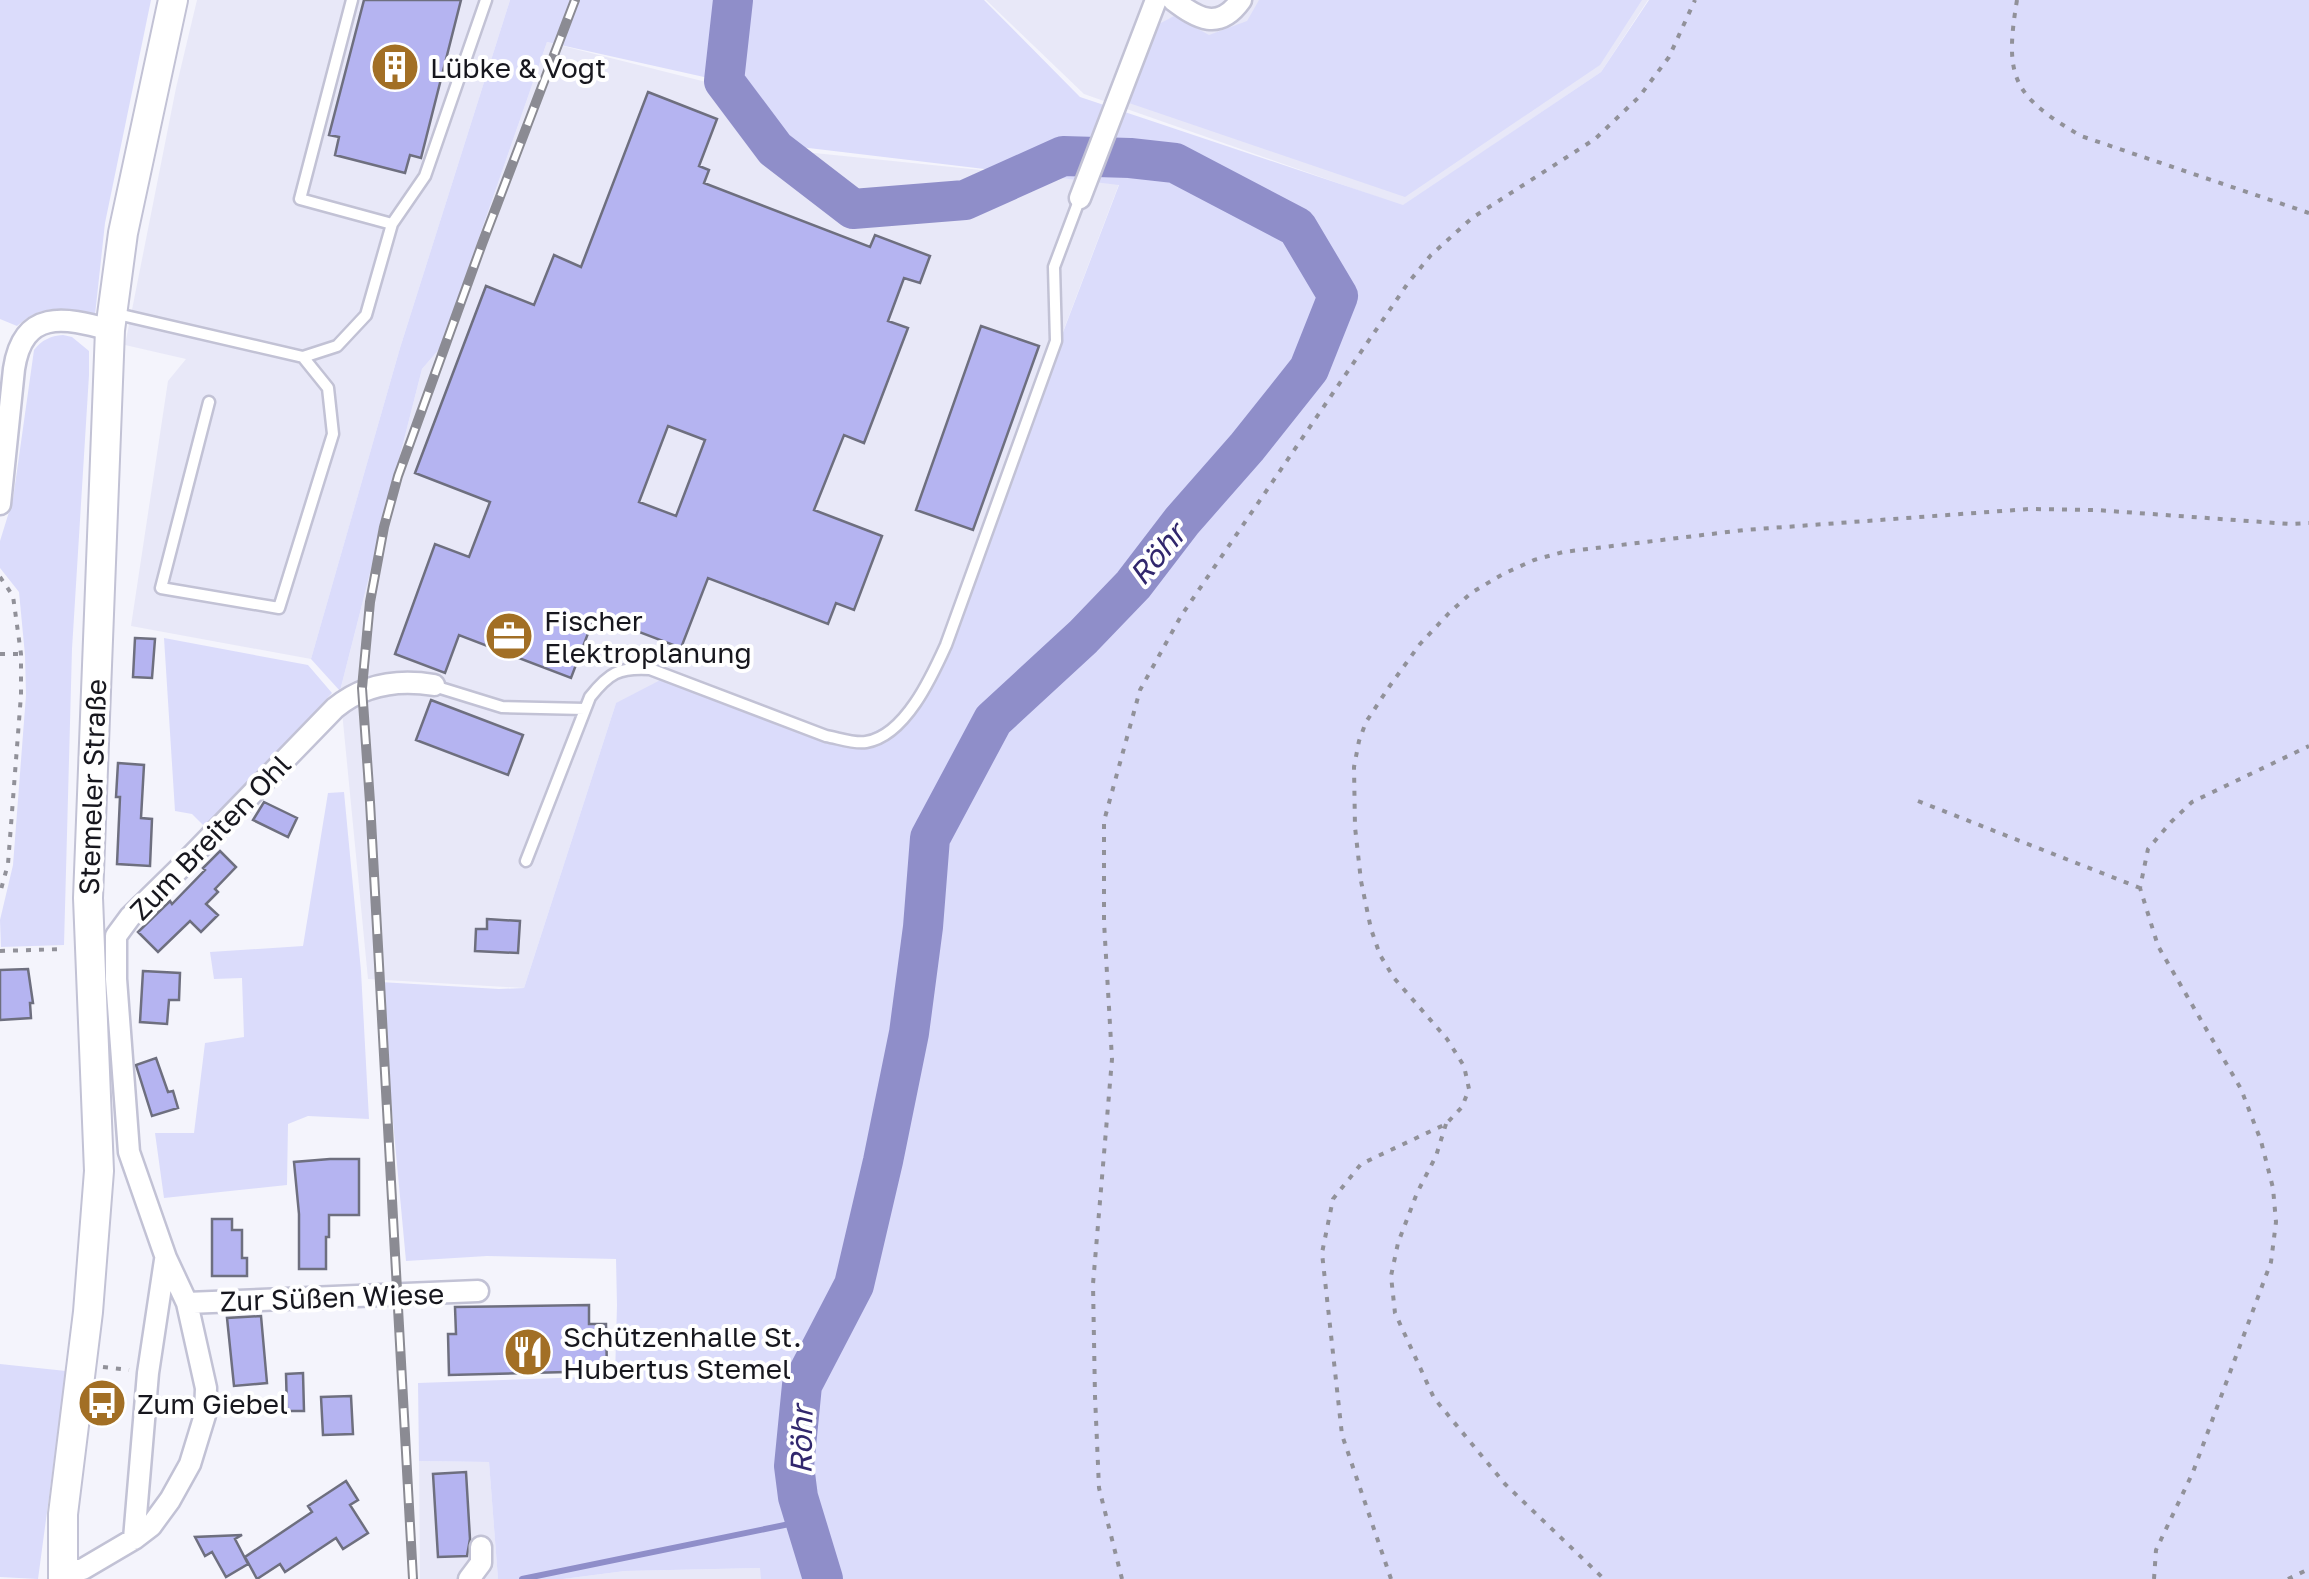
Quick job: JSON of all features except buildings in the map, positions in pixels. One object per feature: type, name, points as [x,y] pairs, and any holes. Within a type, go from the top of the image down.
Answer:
[{"type":"main road","name":"Stemeler Straße","points":[[62,1576],[63,1514],[88,1312],[98,1171],[88,898],[111,321],[123,233],[173,0]]},
{"type":"street","points":[[1080,198],[1156,0]]},
{"type":"street","points":[[1174,0],[1189,12],[1210,20],[1224,17],[1240,0]]},
{"type":"street","points":[[0,504],[14,369],[23,339],[32,328],[58,320],[111,321]]},
{"type":"street","name":"Zum Breiten Ohl","points":[[62,1576],[83,1569],[151,1526],[190,1464],[205,1414],[206,1388],[187,1303],[166,1258],[129,1152],[116,936],[130,917],[351,695],[394,684],[434,686]]},
{"type":"street","name":"Zum Breiten Ohl","points":[[134,1540],[148,1373],[166,1258]]},
{"type":"street","name":"Zur Süßen Wiese","points":[[187,1303],[478,1291]]},
{"type":"street","points":[[469,1579],[481,1563],[481,1548]]},
{"type":"lane","points":[[352,0],[300,199],[392,224]]},
{"type":"lane","points":[[111,321],[303,357],[337,346],[366,315],[392,224],[425,176],[486,0]]},
{"type":"lane","points":[[526,861],[590,697],[605,678],[628,667],[650,669],[826,736],[848,740],[866,742],[877,738],[905,716],[929,682],[946,645],[1056,341],[1054,267],[1080,198]]},
{"type":"lane","points":[[209,402],[161,588],[279,608],[333,434],[328,388],[303,357]]},
{"type":"lane","points":[[434,686],[502,707],[585,709]]},
{"type":"path","points":[[1122,1579],[1099,1488],[1093,1284],[1112,1059],[1104,922],[1104,821],[1140,690],[1181,616],[1408,282],[1472,218],[1595,139],[1639,97],[1669,57],[1695,0]]},
{"type":"path","points":[[2017,0],[2012,59],[2017,81],[2029,101],[2050,118],[2080,136],[2309,213]]},
{"type":"path","points":[[1391,1579],[1342,1434],[1322,1253],[1333,1199],[1361,1164],[1446,1124],[1462,1107],[1469,1088],[1464,1066],[1448,1039],[1404,990],[1380,955],[1361,880],[1355,827],[1354,768],[1366,722],[1420,644],[1472,593],[1503,574],[1562,552],[1744,530],[2029,509],[2309,523]]},
{"type":"path","points":[[0,577],[13,596],[21,654],[8,864],[0,893]]},
{"type":"path","points":[[0,654],[21,654]]},
{"type":"path","points":[[2154,1579],[2156,1550],[2193,1472],[2271,1262],[2276,1222],[2273,1188],[2261,1140],[2241,1089],[2158,946],[2140,888],[2148,849],[2192,802],[2309,746]]},
{"type":"path","points":[[1918,801],[2140,888]]},
{"type":"path","points":[[0,951],[89,948]]},
{"type":"path","points":[[1446,1124],[1398,1243],[1391,1276],[1395,1313],[1434,1398],[1505,1484],[1604,1579]]},
{"type":"path","points":[[82,1365],[148,1373]]},
{"type":"path","points":[[2288,1579],[2309,1569]]},
{"type":"shaded area","points":[[0,0],[151,0],[105,223],[95,315],[45,310],[17,326],[0,319]]},
{"type":"shaded area","points":[[197,0],[510,0],[400,348],[311,659],[131,626],[168,381],[186,359],[125,345]]},
{"type":"shaded area","points":[[510,0],[984,0],[1080,97],[1403,205],[1601,72],[1649,0],[2309,0],[2309,1579],[761,1579],[760,1568],[498,1579],[489,1462],[419,1461],[418,1383],[615,1376],[616,1259],[487,1256],[406,1261],[380,982],[524,988],[616,703],[672,674],[849,745],[921,706],[1119,185],[775,144],[713,79],[547,42],[441,347],[422,369],[340,691],[311,659],[400,348]]},
{"type":"shaded area","points":[[986,0],[1648,0],[1601,72],[1403,206],[1084,94]]},
{"type":"shaded area","points":[[1259,0],[1642,0],[1600,65],[1405,197],[1129,103],[1159,24],[1174,16],[1209,35],[1247,21]]},
{"type":"shaded area","points":[[547,42],[710,83],[775,149],[1119,184],[921,706],[849,745],[616,703],[524,988],[368,979],[340,691],[422,369],[441,347]]},
{"type":"shaded area","points":[[72,337],[89,351],[72,649],[64,945],[1,947],[0,920],[13,865],[26,695],[19,592],[0,568],[0,541],[13,499],[34,350],[47,339]]},
{"type":"shaded area","points":[[164,638],[308,665],[332,693],[208,830],[192,814],[175,811]]},
{"type":"shaded area","points":[[344,792],[361,971],[369,1119],[308,1116],[288,1124],[287,1185],[164,1198],[155,1133],[194,1133],[205,1043],[244,1037],[242,978],[214,979],[210,952],[303,946],[328,793]]},
{"type":"shaded area","points":[[0,1364],[66,1371],[38,1579],[0,1577]]},
{"type":"shaded area","points":[[419,1461],[489,1462],[498,1579],[420,1579]]},
{"type":"shaded area","points":[[761,1568],[761,1579],[563,1579],[625,1571]]},
{"type":"waterway","name":"Röhr","points":[[733,0],[724,81],[775,149],[853,209],[965,200],[1063,156],[1175,163],[1297,227],[1338,296],[1309,369],[1133,585],[993,720],[930,838],[909,1033],[854,1285],[802,1385],[794,1466],[798,1497],[823,1579]]},
{"type":"waterway","points":[[522,1579],[804,1521]]},
{"type":"railway","points":[[413,1579],[362,688],[370,602],[398,476],[575,0]]},
{"type":"place","name":"Lübke & Vogt","points":[[395,67]]},
{"type":"place","name":"Fischer Elektroplanung","points":[[509,636]]},
{"type":"place","name":"Schützenhalle St. Hubertus Stemel","points":[[528,1352]]},
{"type":"place","name":"Zum Giebel","points":[[102,1403]]}]
